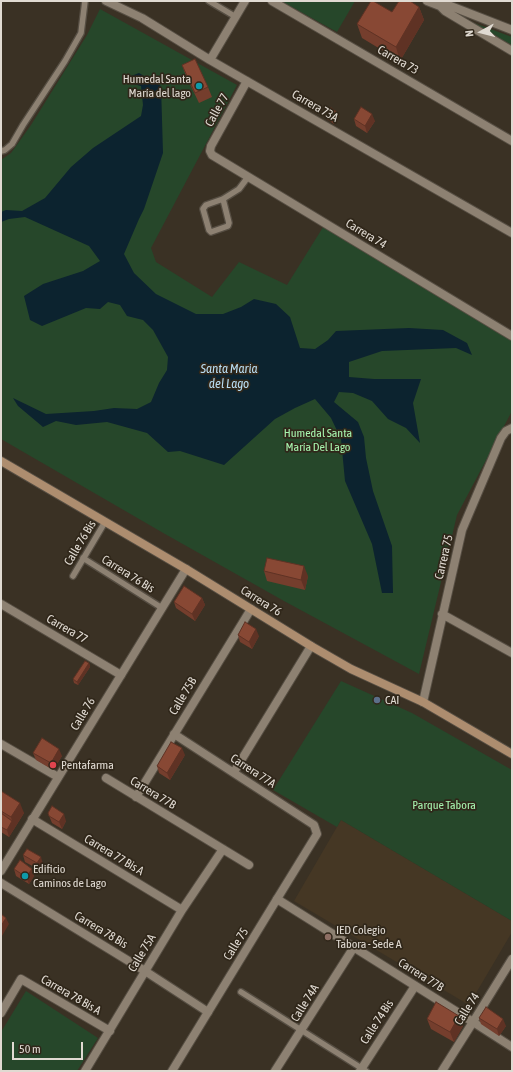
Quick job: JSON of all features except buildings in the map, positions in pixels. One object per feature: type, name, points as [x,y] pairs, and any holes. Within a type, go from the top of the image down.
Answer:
[{"type":"main road","name":"Carrera 76","points":[[1,461],[186,569],[351,669],[423,702],[512,754]]},
{"type":"street","name":"Carrera 73A","points":[[106,1],[142,18],[210,60],[512,233]]},
{"type":"street","points":[[210,60],[245,1]]},
{"type":"street","name":"Carrera 73","points":[[272,1],[512,141]]},
{"type":"street","points":[[427,1],[440,6],[445,11],[512,51]]},
{"type":"street","points":[[440,6],[448,5],[512,30]]},
{"type":"street","name":"Calle 77","points":[[210,151],[211,146],[248,81]]},
{"type":"street","name":"Carrera 74","points":[[210,151],[212,156],[512,336]]},
{"type":"street","name":"Carrera 75","points":[[423,702],[462,530],[501,438],[506,431],[512,428]]},
{"type":"street","name":"Calle 76","points":[[1,871],[186,569]]},
{"type":"street","name":"Carrera 77","points":[[1,604],[121,675]]},
{"type":"street","name":"Calle 75B","points":[[136,797],[251,609]]},
{"type":"street","points":[[442,614],[512,653]]},
{"type":"street","points":[[234,772],[311,646]]},
{"type":"street","name":"Carrera 77A","points":[[174,734],[314,825],[317,829]]},
{"type":"street","points":[[1,744],[58,777]]},
{"type":"street","name":"Carrera 77B","points":[[106,778],[249,865]]},
{"type":"street","name":"Carrera 77 Bis A","points":[[32,819],[182,910]]},
{"type":"street","name":"Calle 75","points":[[172,1071],[317,834],[317,829]]},
{"type":"street","name":"Calle 75A","points":[[85,1071],[182,910],[223,849]]},
{"type":"street","name":"Carrera 78 Bis","points":[[1,883],[145,971],[208,1012]]},
{"type":"street","name":"Carrera 77B","points":[[277,900],[512,1047]]},
{"type":"street","name":"Calle 74A","points":[[275,1071],[354,947]]},
{"type":"street","name":"Calle 74","points":[[442,1071],[512,959]]},
{"type":"street","name":"Carrera 78 Bis A","points":[[1,1013],[20,979],[110,1031]]},
{"type":"street","name":"Calle 74 Bis","points":[[363,1070],[415,986]]},
{"type":"lane","points":[[1,151],[5,150],[12,144],[81,33],[85,1]]},
{"type":"lane","points":[[209,1],[236,17]]},
{"type":"lane","points":[[223,198],[229,223],[228,226],[211,232],[209,230],[203,209],[206,205],[239,189],[248,177]]},
{"type":"lane","name":"Calle 76 Bis","points":[[73,576],[105,522]]},
{"type":"lane","name":"Carrera 76 Bis","points":[[83,558],[162,608]]},
{"type":"lane","points":[[241,992],[363,1070]]},
{"type":"shaded area","points":[[341,820],[512,921],[512,932],[469,1005],[294,901]]},
{"type":"green space","points":[[281,1],[355,1],[337,32]]},
{"type":"green space","name":"Humedal Santa María Del Lago","points":[[100,9],[237,85],[151,248],[156,262],[212,297],[239,262],[287,285],[325,224],[512,336],[512,411],[457,515],[419,674],[284,601],[1,439],[1,160],[11,153],[31,125],[87,35]]},
{"type":"green space","points":[[466,20],[512,37],[512,45]]},
{"type":"green space","name":"Parque Tabora","points":[[341,681],[412,713],[512,770],[512,921],[341,820],[337,827],[273,790]]},
{"type":"green space","points":[[26,991],[98,1038],[77,1071],[1,1071],[1,1032]]},
{"type":"water","name":"Santa Maria del Lago","points":[[139,73],[161,86],[163,153],[144,209],[124,254],[134,273],[156,294],[196,314],[223,314],[241,307],[254,299],[276,304],[290,317],[300,348],[315,349],[328,340],[336,331],[409,328],[443,330],[467,343],[472,355],[456,348],[382,351],[349,362],[349,377],[374,379],[421,379],[413,403],[420,443],[406,428],[388,419],[372,401],[353,393],[339,392],[334,402],[358,422],[364,437],[366,458],[373,491],[392,546],[393,593],[382,593],[372,544],[345,481],[341,439],[331,418],[315,399],[275,419],[224,465],[180,451],[168,452],[147,433],[107,422],[76,425],[56,421],[43,427],[18,406],[13,398],[46,414],[94,411],[114,408],[137,409],[151,402],[159,383],[167,370],[168,357],[153,330],[143,320],[127,316],[120,305],[108,302],[100,309],[86,308],[42,326],[30,320],[24,296],[43,284],[83,271],[100,261],[89,246],[25,217],[9,219],[1,222],[1,212],[6,210],[22,211],[45,198],[71,167],[93,148],[141,116],[143,105],[141,86],[129,83],[123,79]]},
{"type":"place","name":"Humedal Santa María del lago","points":[[199,86]]},
{"type":"place","name":"CAI","points":[[377,700]]},
{"type":"place","name":"Pentafarma","points":[[53,765]]},
{"type":"place","name":"Edificio Caminos de Lago","points":[[25,876]]},
{"type":"place","name":"IED Colegio Tabora - Sede A","points":[[328,937]]}]
